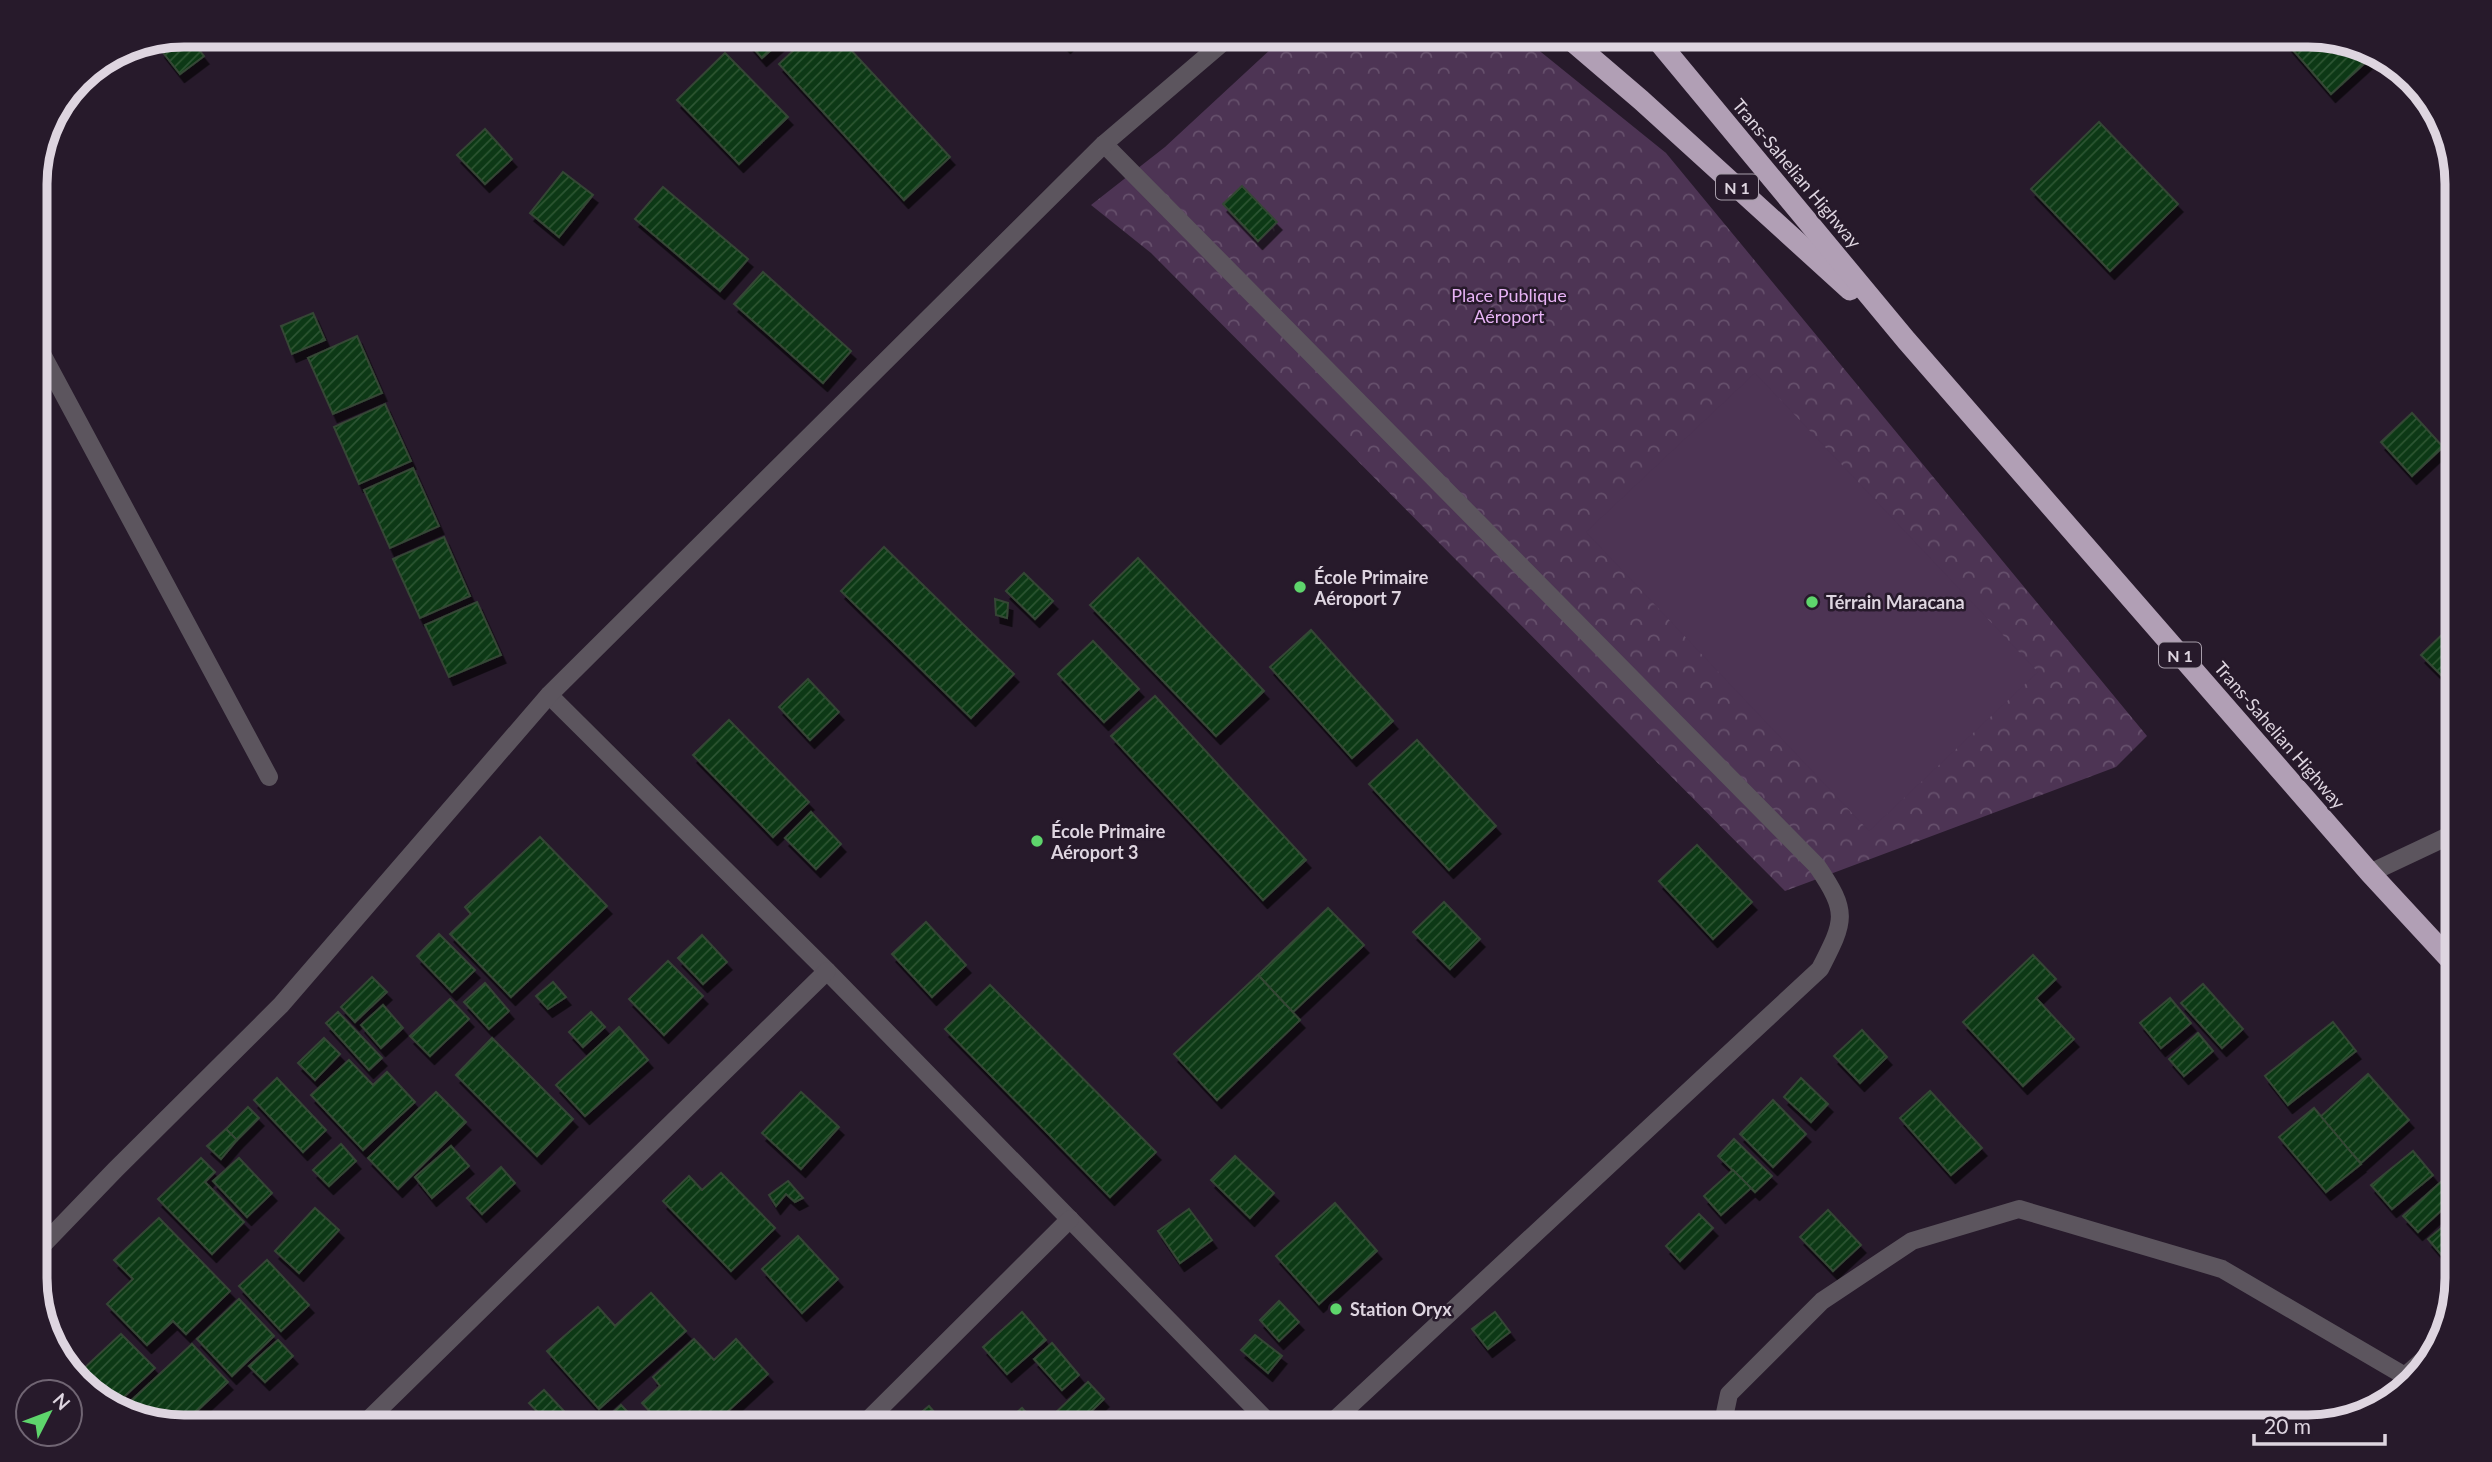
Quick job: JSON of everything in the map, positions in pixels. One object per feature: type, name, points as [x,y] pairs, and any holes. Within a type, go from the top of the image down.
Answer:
[{"type":"highway","name":"Trans-Sahelian Highway","points":[[1579,47],[1906,340]]},
{"type":"highway","name":"Trans-Sahelian Highway","points":[[1663,47],[1906,340],[2370,873],[2445,954]]},
{"type":"street","points":[[48,1239],[281,1005],[549,695],[1104,144],[1217,47]]},
{"type":"street","points":[[1104,144],[1817,866],[1833,889],[1842,915],[1834,942],[1820,969],[1340,1415]]},
{"type":"street","points":[[48,365],[270,776]]},
{"type":"street","points":[[549,695],[827,971],[1261,1415]]},
{"type":"street","points":[[2370,873],[2445,838]]},
{"type":"street","points":[[372,1415],[827,971]]},
{"type":"street","points":[[1725,1415],[1729,1394],[1822,1301],[1912,1241],[2019,1209],[2222,1269],[2401,1378]]},
{"type":"street","points":[[873,1415],[1070,1219]]},
{"type":"green space","name":"Place Publique Aéroport","points":[[1273,47],[1535,47],[1666,153],[2147,736],[2116,767],[1785,891],[1151,253],[1091,205],[1165,147]]},
{"type":"green space","name":"Térrain Maracana","points":[[1755,373],[2038,672],[1869,831],[1586,532]]},
{"type":"building","points":[[197,47],[204,56],[180,74],[161,50]]},
{"type":"building","points":[[752,47],[774,47],[762,58]]},
{"type":"building","points":[[797,47],[848,47],[950,157],[904,200],[779,64]]},
{"type":"building","points":[[2290,47],[2326,48],[2367,61],[2331,94]]},
{"type":"building","points":[[725,53],[788,117],[739,164],[677,100]]},
{"type":"building","points":[[2099,122],[2178,204],[2110,271],[2031,189]]},
{"type":"building","points":[[485,129],[512,159],[485,184],[457,155]]},
{"type":"building","points":[[563,172],[593,195],[559,237],[530,213]]},
{"type":"building","points":[[1242,186],[1277,222],[1258,241],[1223,204]]},
{"type":"building","points":[[663,187],[748,259],[720,291],[635,219]]},
{"type":"building","points":[[763,272],[851,351],[823,383],[734,304]]},
{"type":"building","points":[[313,313],[325,340],[292,354],[281,326]]},
{"type":"building","points":[[357,336],[382,393],[333,414],[308,358]]},
{"type":"building","points":[[385,404],[411,461],[359,484],[334,427]]},
{"type":"building","points":[[2412,413],[2443,447],[2412,476],[2381,442]]},
{"type":"building","points":[[413,468],[439,526],[390,548],[364,490]]},
{"type":"building","points":[[444,537],[470,596],[420,618],[393,559]]},
{"type":"building","points":[[884,547],[1014,674],[971,718],[841,591]]},
{"type":"building","points":[[1138,558],[1264,691],[1216,736],[1090,605]]},
{"type":"building","points":[[1024,573],[1053,601],[1035,619],[1006,591]]},
{"type":"building","points":[[995,599],[1008,603],[1007,618],[996,615]]},
{"type":"building","points":[[477,602],[501,655],[449,677],[425,625]]},
{"type":"building","points":[[1311,630],[1393,721],[1352,758],[1270,667]]},
{"type":"building","points":[[2444,632],[2444,678],[2421,655]]},
{"type":"building","points":[[1093,641],[1139,689],[1104,722],[1058,674]]},
{"type":"building","points":[[808,679],[839,712],[810,740],[779,707]]},
{"type":"building","points":[[1155,696],[1306,860],[1263,900],[1111,736]]},
{"type":"building","points":[[729,720],[809,802],[773,837],[693,755]]},
{"type":"building","points":[[1417,740],[1496,826],[1449,870],[1369,784]]},
{"type":"building","points":[[811,812],[841,844],[816,869],[785,838]]},
{"type":"building","points":[[540,837],[607,906],[511,997],[450,934],[471,914],[465,907]]},
{"type":"building","points":[[1697,845],[1752,902],[1713,939],[1659,881]]},
{"type":"building","points":[[1444,902],[1480,939],[1450,969],[1413,932]]},
{"type":"building","points":[[1328,908],[1364,945],[1293,1012],[1258,975]]},
{"type":"building","points":[[926,922],[966,965],[932,997],[892,954]]},
{"type":"building","points":[[439,934],[475,970],[452,992],[417,956]]},
{"type":"building","points":[[702,935],[727,962],[703,984],[678,958]]},
{"type":"building","points":[[2033,955],[2056,979],[2036,998],[2074,1039],[2023,1086],[1963,1022]]},
{"type":"building","points":[[668,961],[703,996],[664,1035],[629,999]]},
{"type":"building","points":[[1258,975],[1300,1020],[1217,1100],[1174,1054]]},
{"type":"building","points":[[372,977],[387,992],[355,1022],[341,1007]]},
{"type":"building","points":[[553,982],[566,997],[548,1009],[536,996]]},
{"type":"building","points":[[485,983],[509,1011],[489,1029],[464,1002]]},
{"type":"building","points":[[2203,984],[2243,1029],[2222,1048],[2181,1003]]},
{"type":"building","points":[[990,985],[1156,1152],[1110,1197],[945,1029]]},
{"type":"building","points":[[2170,998],[2191,1023],[2161,1048],[2140,1023]]},
{"type":"building","points":[[450,999],[469,1019],[430,1056],[410,1036]]},
{"type":"building","points":[[383,1005],[403,1028],[381,1048],[361,1025]]},
{"type":"building","points":[[338,1012],[382,1058],[369,1070],[326,1023]]},
{"type":"building","points":[[591,1012],[605,1027],[583,1047],[569,1032]]},
{"type":"building","points":[[2333,1022],[2356,1051],[2288,1105],[2265,1076]]},
{"type":"building","points":[[619,1027],[648,1060],[585,1116],[556,1085]]},
{"type":"building","points":[[1862,1030],[1887,1057],[1860,1083],[1834,1056]]},
{"type":"building","points":[[2198,1033],[2213,1051],[2184,1076],[2169,1059]]},
{"type":"building","points":[[324,1038],[340,1054],[315,1080],[298,1063]]},
{"type":"building","points":[[492,1038],[573,1119],[537,1156],[456,1075]]},
{"type":"building","points":[[349,1060],[373,1085],[387,1072],[415,1102],[363,1150],[311,1095]]},
{"type":"building","points":[[2368,1074],[2409,1120],[2361,1163],[2319,1118]]},
{"type":"building","points":[[277,1078],[326,1130],[303,1152],[254,1100]]},
{"type":"building","points":[[1801,1078],[1828,1104],[1811,1122],[1784,1097]]},
{"type":"building","points":[[1930,1091],[1982,1148],[1951,1175],[1900,1118]]},
{"type":"building","points":[[436,1092],[466,1122],[398,1189],[368,1158]]},
{"type":"building","points":[[801,1092],[839,1127],[801,1169],[762,1133]]},
{"type":"building","points":[[1773,1100],[1806,1134],[1773,1167],[1740,1134]]},
{"type":"building","points":[[248,1107],[259,1118],[237,1140],[226,1129]]},
{"type":"building","points":[[2314,1108],[2361,1164],[2326,1192],[2279,1137]]},
{"type":"building","points":[[226,1129],[237,1140],[221,1159],[207,1146]]},
{"type":"building","points":[[1734,1139],[1772,1176],[1755,1192],[1718,1156]]},
{"type":"building","points":[[341,1144],[356,1161],[329,1186],[313,1170]]},
{"type":"building","points":[[451,1146],[469,1166],[432,1198],[415,1177]]},
{"type":"building","points":[[2413,1151],[2433,1175],[2392,1209],[2371,1185]]},
{"type":"building","points":[[1235,1156],[1274,1193],[1250,1218],[1211,1180]]},
{"type":"building","points":[[201,1158],[215,1172],[205,1182],[244,1222],[212,1254],[158,1199]]},
{"type":"building","points":[[239,1158],[272,1193],[247,1217],[213,1181]]},
{"type":"building","points":[[501,1167],[515,1183],[482,1214],[467,1198]]},
{"type":"building","points":[[1733,1170],[1751,1188],[1721,1215],[1704,1196]]},
{"type":"building","points":[[721,1173],[775,1228],[731,1271],[663,1201],[689,1176],[702,1190]]},
{"type":"building","points":[[2445,1178],[2445,1207],[2418,1232],[2403,1216]]},
{"type":"building","points":[[788,1181],[803,1198],[795,1202],[786,1194],[776,1206],[769,1195]]},
{"type":"building","points":[[1335,1203],[1377,1251],[1319,1304],[1276,1256]]},
{"type":"building","points":[[315,1208],[339,1230],[299,1273],[275,1251]]},
{"type":"building","points":[[1189,1209],[1212,1240],[1180,1263],[1158,1231]]},
{"type":"building","points":[[1828,1210],[1861,1245],[1833,1271],[1800,1237]]},
{"type":"building","points":[[1699,1214],[1713,1228],[1680,1261],[1666,1246]]},
{"type":"building","points":[[159,1218],[230,1291],[186,1334],[173,1321],[147,1345],[107,1304],[133,1279],[114,1260]]},
{"type":"building","points":[[2445,1225],[2445,1259],[2428,1239]]},
{"type":"building","points":[[798,1236],[838,1279],[802,1313],[762,1269]]},
{"type":"building","points":[[267,1260],[309,1305],[281,1331],[239,1286]]},
{"type":"building","points":[[651,1293],[686,1331],[599,1409],[547,1351],[598,1307],[615,1326]]},
{"type":"building","points":[[239,1299],[274,1336],[232,1376],[197,1339]]},
{"type":"building","points":[[1279,1301],[1299,1322],[1279,1341],[1260,1320]]},
{"type":"building","points":[[1022,1312],[1046,1340],[1007,1374],[983,1347]]},
{"type":"building","points":[[1495,1312],[1510,1332],[1488,1349],[1472,1329]]},
{"type":"building","points":[[121,1334],[155,1368],[122,1399],[101,1386],[83,1370]]},
{"type":"building","points":[[1255,1335],[1282,1356],[1268,1373],[1241,1350]]},
{"type":"building","points":[[694,1339],[714,1360],[736,1339],[768,1374],[724,1415],[653,1415],[642,1403],[660,1386],[653,1377]]},
{"type":"building","points":[[278,1340],[293,1356],[265,1382],[249,1366]]},
{"type":"building","points":[[1052,1343],[1079,1375],[1062,1390],[1034,1359]]},
{"type":"building","points":[[192,1344],[228,1382],[193,1415],[166,1414],[129,1403]]},
{"type":"building","points":[[1088,1382],[1104,1399],[1087,1415],[1053,1415]]},
{"type":"building","points":[[544,1390],[568,1415],[540,1415],[529,1403]]},
{"type":"building","points":[[621,1405],[631,1415],[610,1415]]},
{"type":"building","points":[[929,1406],[937,1415],[918,1415]]},
{"type":"building","points":[[1022,1408],[1028,1415],[1014,1415]]},
{"type":"place","name":"École Primaire Aéroport 7","points":[[1300,587]]},
{"type":"place","name":"Térrain Maracana","points":[[1812,602]]},
{"type":"place","name":"École Primaire Aéroport 3","points":[[1037,841]]},
{"type":"place","name":"Station Oryx","points":[[1336,1309]]}]
